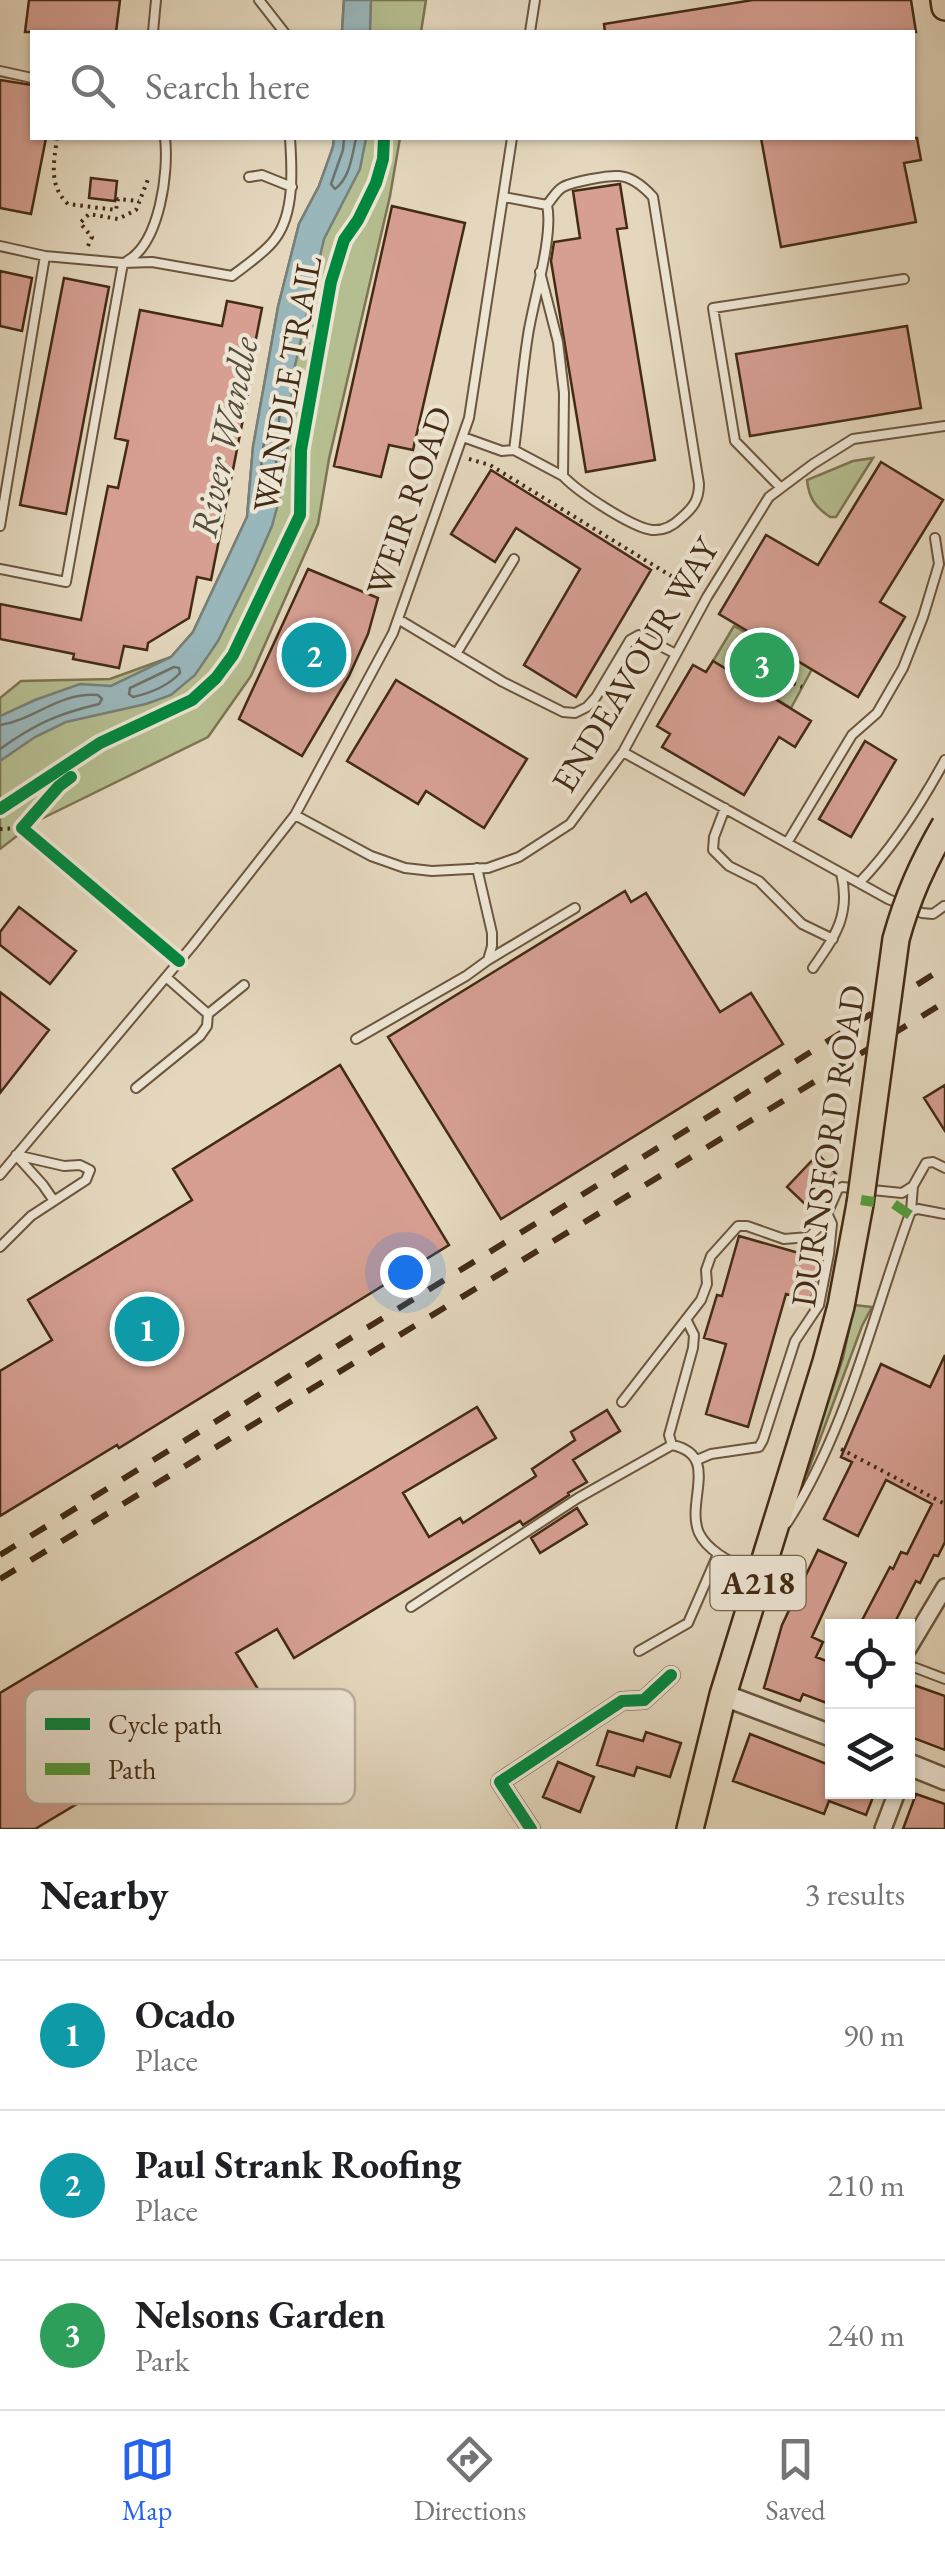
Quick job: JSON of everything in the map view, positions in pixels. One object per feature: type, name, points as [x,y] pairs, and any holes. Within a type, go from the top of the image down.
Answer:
[{"type":"main road","name":"DURNSFORD ROAD","points":[[690,1829],[723,1695],[841,1306],[857,1229],[896,939],[923,863],[945,825]]},
{"type":"street","points":[[915,1637],[945,1587]]},
{"type":"street","points":[[531,1829],[500,1782],[622,1701],[644,1700],[671,1675]]},
{"type":"street","points":[[723,1695],[825,1733]]},
{"type":"street","points":[[915,1767],[945,1778]]},
{"type":"street","points":[[882,1829],[894,1799]]},
{"type":"lane","points":[[153,30],[156,0]]},
{"type":"lane","points":[[259,0],[282,30]]},
{"type":"lane","points":[[530,30],[536,0]]},
{"type":"lane","points":[[0,71],[30,78]]},
{"type":"lane","points":[[123,263],[135,257],[144,245],[161,199],[166,140]]},
{"type":"lane","points":[[0,246],[45,256],[152,262],[232,276],[276,240],[292,187],[290,140]]},
{"type":"lane","name":"WEIR ROAD","points":[[0,1175],[295,815],[393,633],[470,418],[512,140]]},
{"type":"lane","points":[[250,177],[262,175],[292,187]]},
{"type":"lane","points":[[462,437],[502,451],[514,450],[651,530],[675,524],[699,496],[653,197],[644,187],[618,176],[565,185],[547,205]]},
{"type":"lane","points":[[504,197],[547,205]]},
{"type":"lane","points":[[514,450],[528,332],[549,213],[547,205]]},
{"type":"lane","points":[[0,526],[45,256]]},
{"type":"lane","points":[[0,569],[66,582],[123,263]]},
{"type":"lane","points":[[540,272],[558,342],[564,392],[563,476]]},
{"type":"lane","points":[[781,488],[735,441],[713,308],[904,279]]},
{"type":"lane","name":"ENDEAVOUR WAY","points":[[295,815],[371,856],[405,868],[488,868],[519,857],[570,824],[623,752],[707,597],[769,497],[853,438],[945,426]]},
{"type":"lane","points":[[787,843],[852,734],[878,713],[903,668],[924,617],[939,564],[935,538]]},
{"type":"lane","points":[[456,654],[514,559]]},
{"type":"lane","points":[[398,619],[502,682],[563,712],[575,713],[596,698],[630,640],[639,635],[676,654]]},
{"type":"lane","points":[[623,752],[888,899],[922,913],[932,914],[944,906]]},
{"type":"lane","points":[[859,882],[880,862],[925,797],[945,760]]},
{"type":"lane","points":[[724,808],[713,850],[730,866],[759,882],[802,924],[832,939]]},
{"type":"lane","points":[[477,868],[492,933],[488,960]]},
{"type":"lane","points":[[813,968],[844,913],[841,872]]},
{"type":"lane","points":[[356,1039],[575,908]]},
{"type":"lane","points":[[136,1088],[208,1026],[208,1014],[166,977]]},
{"type":"lane","points":[[208,1014],[244,985]]},
{"type":"lane","points":[[0,1248],[31,1216],[86,1180],[90,1170],[80,1165],[64,1166],[16,1156]]},
{"type":"lane","points":[[16,1156],[54,1201]]},
{"type":"lane","points":[[622,1402],[701,1300],[711,1256],[738,1226],[784,1239],[809,1237],[824,1223],[842,1186],[902,1193],[912,1186],[926,1163],[934,1162],[945,1168]]},
{"type":"lane","points":[[411,1607],[578,1498],[672,1444],[686,1448],[696,1460],[696,1519],[706,1542],[718,1554],[764,1565],[809,1489],[862,1362],[912,1211],[912,1186]]},
{"type":"lane","points":[[912,1211],[945,1214]]},
{"type":"lane","points":[[696,1460],[758,1446],[763,1440],[795,1342],[819,1305],[832,1224],[827,1213]]},
{"type":"lane","points":[[672,1444],[669,1434],[693,1348],[694,1334],[686,1320]]},
{"type":"lane","points":[[639,1651],[688,1623],[718,1554]]},
{"type":"lane","points":[[915,1668],[945,1679]]},
{"type":"path","points":[[57,140],[52,176],[68,204],[116,210],[118,199],[139,201]]},
{"type":"path","points":[[83,260],[92,237],[80,223],[89,214],[118,218],[136,210],[154,171],[166,174]]},
{"type":"path","points":[[456,455],[490,466],[707,597]]},
{"type":"path","points":[[746,646],[764,678],[772,682],[782,676],[802,687]]},
{"type":"path","points":[[22,828],[34,814]]},
{"type":"path","points":[[0,829],[22,828],[37,841]]},
{"type":"path","points":[[840,1449],[945,1504]]},
{"type":"path","points":[[788,1576],[800,1582]]},
{"type":"green space","points":[[344,0],[426,0],[421,30],[342,30]]},
{"type":"green space","points":[[334,140],[400,140],[318,524],[251,676],[208,737],[35,822],[0,849],[0,698],[21,681],[110,679],[171,657],[193,632],[247,517],[253,447],[278,307],[299,224]]},
{"type":"green space","points":[[873,458],[836,517],[830,517],[817,506],[807,480],[853,461]]},
{"type":"green space","points":[[734,626],[812,669],[791,708],[713,661]]},
{"type":"green space","points":[[854,1305],[872,1307],[807,1474],[804,1473],[843,1358]]},
{"type":"water","points":[[344,0],[371,0],[370,30],[342,30]]},
{"type":"water","points":[[334,140],[366,140],[360,169],[324,239],[294,370],[285,478],[272,526],[218,641],[195,675],[171,695],[66,722],[0,761],[0,716],[80,684],[111,686],[171,657],[193,632],[247,517],[253,447],[278,307],[299,224]]},
{"type":"building","points":[[29,0],[120,0],[116,30],[25,32]]},
{"type":"building","points":[[753,0],[911,0],[916,32],[605,30],[604,24]]},
{"type":"building","points":[[0,80],[30,85],[30,140],[46,140],[31,214],[0,208]]},
{"type":"building","points":[[917,138],[921,160],[904,163],[916,222],[781,247],[761,140]]},
{"type":"building","points":[[91,178],[117,181],[115,201],[89,198]]},
{"type":"building","points":[[620,184],[627,228],[617,229],[655,460],[586,472],[551,261],[554,242],[580,238],[573,191]]},
{"type":"building","points":[[392,206],[465,223],[413,450],[389,445],[381,477],[334,466]]},
{"type":"building","points":[[0,271],[32,278],[22,331],[0,326]]},
{"type":"building","points":[[64,278],[109,287],[66,514],[20,505]]},
{"type":"building","points":[[227,301],[262,308],[211,580],[197,577],[189,618],[148,643],[147,650],[124,646],[119,668],[0,639],[0,604],[81,620],[108,486],[118,488],[128,441],[115,438],[140,310],[222,326]]},
{"type":"building","points":[[907,326],[921,408],[750,436],[736,354]]},
{"type":"building","points":[[881,462],[943,500],[880,602],[905,617],[858,697],[719,614],[766,535],[818,565]]},
{"type":"building","points":[[491,470],[651,570],[576,697],[524,665],[580,569],[516,528],[495,562],[451,534]]},
{"type":"building","points":[[308,569],[378,598],[368,634],[349,676],[302,756],[239,719]]},
{"type":"building","points":[[713,661],[811,721],[795,747],[779,737],[744,795],[662,747],[670,734],[657,726],[693,665],[706,672]]},
{"type":"building","points":[[396,680],[527,759],[484,828],[426,791],[418,804],[347,761]]},
{"type":"building","points":[[865,741],[896,760],[851,837],[819,819]]},
{"type":"building","points":[[625,891],[631,902],[646,893],[720,1012],[751,993],[783,1044],[501,1219],[388,1037]]},
{"type":"building","points":[[19,907],[76,951],[50,984],[0,945],[0,932]]},
{"type":"building","points":[[0,992],[49,1030],[0,1093]]},
{"type":"building","points":[[340,1065],[449,1245],[119,1448],[117,1445],[0,1516],[0,1371],[52,1340],[28,1300],[192,1200],[173,1169]]},
{"type":"building","points":[[945,1085],[945,1131],[924,1098]]},
{"type":"building","points":[[818,1154],[836,1174],[805,1204],[787,1187]]},
{"type":"building","points":[[739,1236],[820,1259],[811,1300],[786,1294],[748,1427],[706,1414],[726,1344],[704,1338],[717,1295],[722,1296]]},
{"type":"building","points":[[945,1355],[945,1542],[920,1583],[916,1581],[897,1619],[863,1619],[890,1567],[893,1569],[901,1552],[907,1554],[932,1504],[886,1480],[858,1536],[824,1519],[852,1462],[841,1457],[881,1364],[930,1387]]},
{"type":"building","points":[[477,1407],[496,1438],[403,1493],[429,1537],[460,1518],[463,1523],[536,1476],[532,1469],[575,1440],[571,1432],[607,1410],[620,1431],[573,1460],[587,1482],[569,1495],[294,1658],[277,1629],[236,1653],[258,1689],[25,1689],[25,1804],[77,1804],[35,1829],[0,1829],[0,1693]]},
{"type":"building","points":[[577,1508],[587,1524],[540,1553],[531,1538]]},
{"type":"building","points":[[818,1550],[846,1563],[812,1637],[823,1642],[816,1657],[825,1660],[825,1702],[803,1694],[800,1701],[764,1688],[782,1625]]},
{"type":"building","points":[[915,1685],[945,1696],[945,1750],[915,1739]]},
{"type":"building","points":[[608,1731],[643,1741],[646,1732],[681,1743],[670,1777],[637,1767],[634,1776],[597,1765]]},
{"type":"building","points":[[750,1734],[825,1763],[825,1799],[872,1799],[866,1815],[829,1801],[824,1814],[733,1781]]},
{"type":"building","points":[[558,1762],[594,1777],[580,1812],[543,1797]]},
{"type":"building","points":[[915,1797],[945,1804],[945,1829],[903,1829]]},
{"type":"railway","points":[[0,1555],[945,967]]},
{"type":"railway","points":[[0,1579],[945,1002]]},
{"type":"marked path","points":[[861,1200],[874,1202]]},
{"type":"marked path","points":[[894,1204],[910,1215]]},
{"type":"cycle path","name":"WANDLE TRAIL","points":[[0,809],[100,743],[192,700],[233,655],[300,515],[301,450],[331,282],[344,240],[376,183],[384,140]]},
{"type":"cycle path","points":[[71,777],[22,828],[179,961]]},
{"type":"cycle path","points":[[531,1829],[500,1782],[622,1701],[644,1700],[671,1675]]},
{"type":"place","name":"Paul Strank Roofing","points":[[314,655]]},
{"type":"place","name":"Nelsons Garden","points":[[762,665]]},
{"type":"place","name":"Ocado","points":[[147,1329]]},
{"type":"water label","name":"River Wandle","points":[[224,437]]}]
